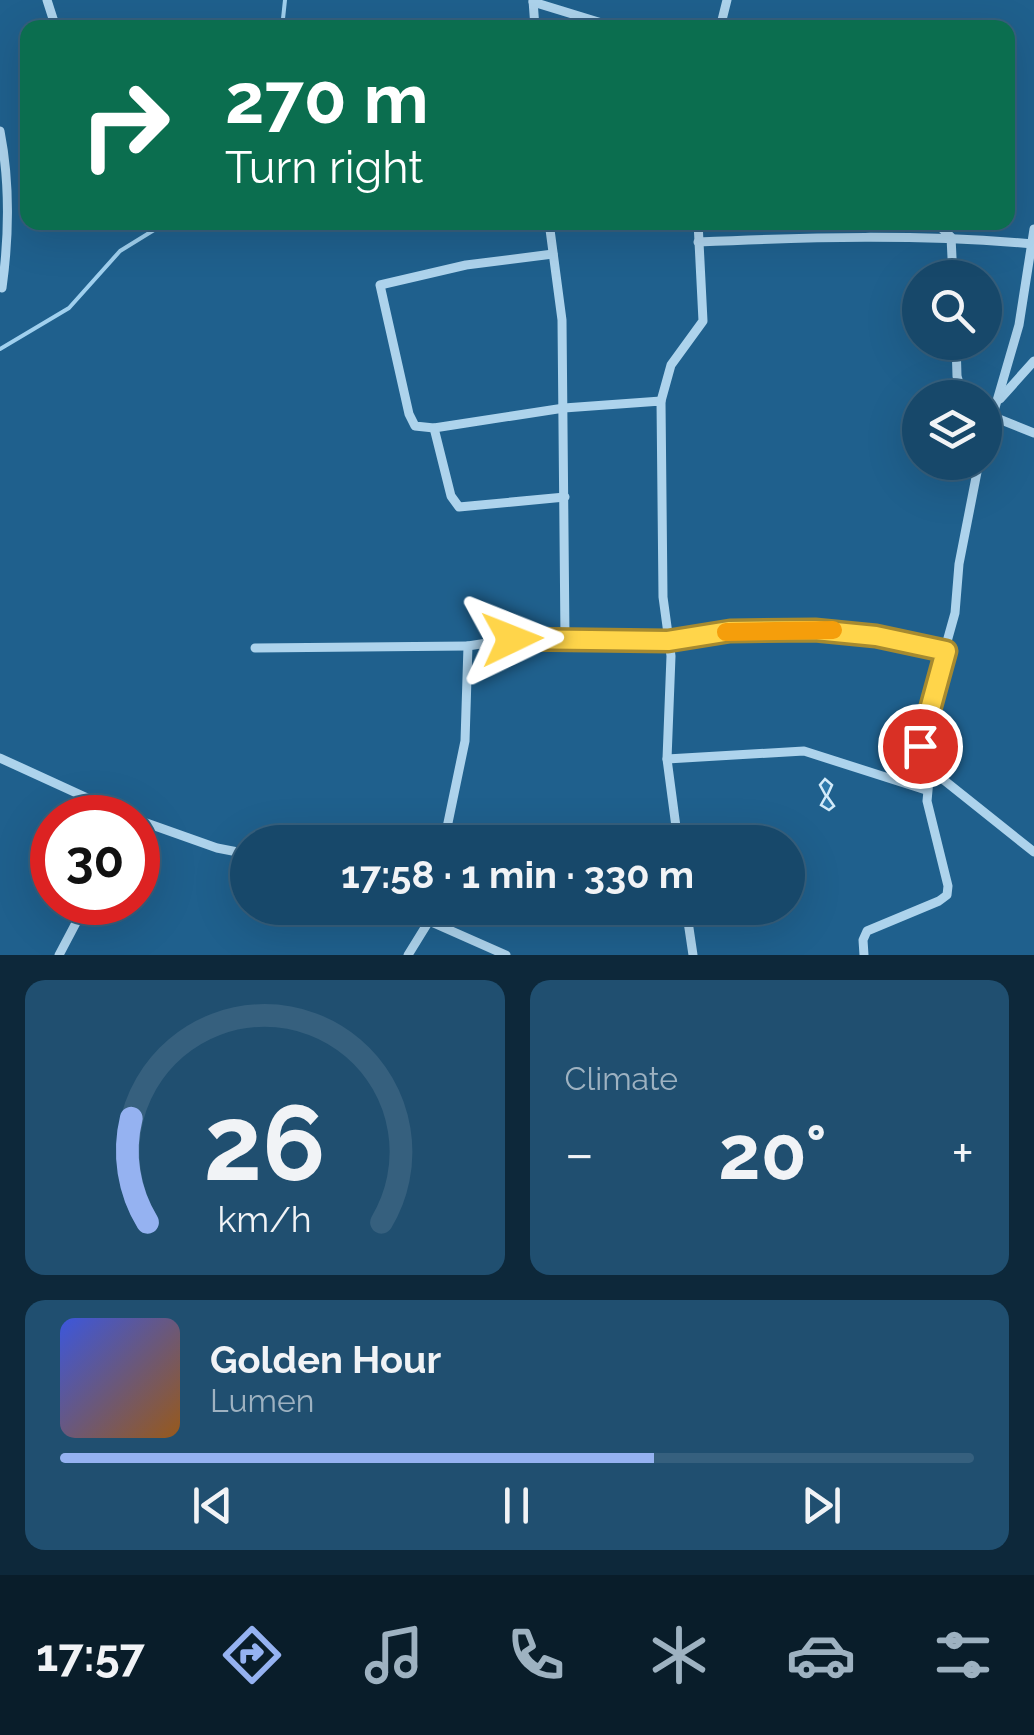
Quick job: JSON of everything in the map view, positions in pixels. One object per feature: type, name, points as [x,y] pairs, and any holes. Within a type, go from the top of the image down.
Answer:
[{"type":"street","points":[[533,1],[593,20]]},
{"type":"street","points":[[0,131],[2,288]]},
{"type":"street","points":[[1002,386],[1019,324],[1034,229]]},
{"type":"street","points":[[551,230],[562,320],[566,638]]},
{"type":"street","points":[[676,825],[667,758],[671,656],[663,597],[659,451],[661,400],[671,365],[703,321],[698,230]]},
{"type":"street","points":[[943,230],[950,237],[952,260]]},
{"type":"street","points":[[698,242],[860,235],[1032,244]]},
{"type":"street","points":[[553,254],[466,264],[380,286],[411,422],[419,428],[434,428],[564,408],[661,400]]},
{"type":"street","points":[[1002,397],[1034,361]]},
{"type":"street","points":[[1002,420],[1034,433]]},
{"type":"street","points":[[434,428],[452,496],[459,507],[565,498]]},
{"type":"street","points":[[976,480],[946,651],[920,738],[920,754],[930,769],[1034,852]]},
{"type":"street","points":[[255,648],[468,646],[500,640],[566,638],[668,641],[730,631],[815,630],[876,636],[946,651]]},
{"type":"street","points":[[448,825],[466,741],[468,646]]},
{"type":"street","points":[[667,758],[804,751],[926,790]]},
{"type":"street","points":[[0,758],[81,795]]},
{"type":"street","points":[[864,955],[862,940],[868,931],[939,902],[947,895],[926,790],[930,769]]},
{"type":"street","points":[[160,828],[230,851]]},
{"type":"street","points":[[58,955],[74,925]]},
{"type":"street","points":[[408,955],[427,925]]},
{"type":"street","points":[[438,925],[506,955]]},
{"type":"street","points":[[689,925],[693,955]]},
{"type":"building","points":[[825,779],[832,785],[827,796],[834,806],[829,810],[821,805],[826,796],[820,785]]},
{"type":"waterway","points":[[283,20],[285,0]]},
{"type":"waterway","points":[[0,349],[69,308],[120,251],[154,230]]},
{"type":"slow traffic","points":[[726,632],[833,630]]},
{"type":"route","points":[[512,639],[668,641],[730,631],[835,630],[946,651],[920,746]]}]
